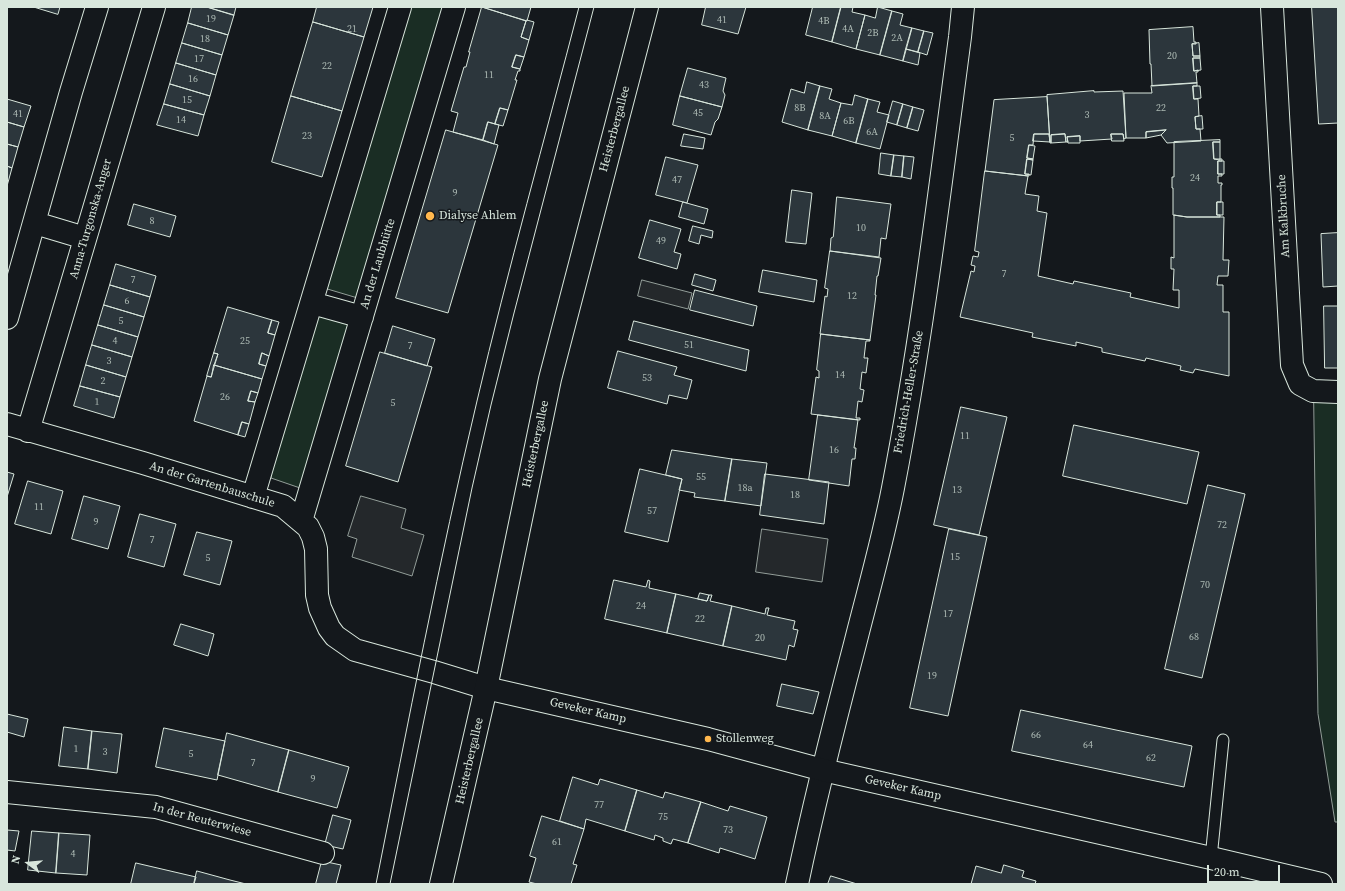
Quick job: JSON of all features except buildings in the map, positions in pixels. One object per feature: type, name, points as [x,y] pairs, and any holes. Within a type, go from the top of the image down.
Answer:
[{"type":"street","points":[[7,318],[97,7]]},
{"type":"street","name":"Anna-Turgonska-Anger","points":[[28,431],[154,7]]},
{"type":"street","points":[[253,497],[400,7]]},
{"type":"street","name":"An der Laubhütte","points":[[301,521],[454,7]]},
{"type":"street","name":"Heisterbergallee","points":[[442,884],[486,688],[550,379],[647,7]]},
{"type":"street","name":"Friedrich-Heller-Straße","points":[[823,770],[892,489],[934,241],[960,37],[962,7]]},
{"type":"street","name":"Am Kalkbruche","points":[[1272,7],[1292,364],[1300,384],[1312,392],[1338,392]]},
{"type":"street","points":[[35,223],[85,238]]},
{"type":"street","points":[[312,303],[362,317]]},
{"type":"street","name":"An der Gartenbauschule","points":[[7,424],[282,506],[308,527],[315,542],[320,608],[329,628],[335,636],[355,650],[486,688]]},
{"type":"street","name":"Geveker Kamp","points":[[486,688],[708,739],[823,770],[1321,884]]},
{"type":"street","points":[[797,884],[815,798],[823,770]]},
{"type":"street","name":"In der Reuterwiese","points":[[7,792],[156,807],[324,853]]},
{"type":"lane","points":[[1211,858],[1223,740]]},
{"type":"green space","points":[[408,7],[447,7],[361,299],[324,288]]},
{"type":"green space","points":[[318,315],[349,322],[303,489],[271,478],[271,470]]},
{"type":"green space","points":[[1314,395],[1338,396],[1338,822],[1335,822],[1318,714]]},
{"type":"shaded area","points":[[642,280],[692,293],[688,309],[638,296]]},
{"type":"shaded area","points":[[361,496],[406,509],[401,528],[424,535],[412,576],[352,557],[357,539],[348,536]]},
{"type":"shaded area","points":[[762,529],[828,539],[822,582],[756,572]]},
{"type":"tram line","points":[[376,884],[424,642],[463,461],[501,302],[579,7]]},
{"type":"tram line","points":[[390,884],[472,488],[491,405],[594,7]]},
{"type":"place","name":"Dialyse Ahlem","points":[[430,216]]},
{"type":"place","name":"Stollenweg","points":[[708,739]]}]
